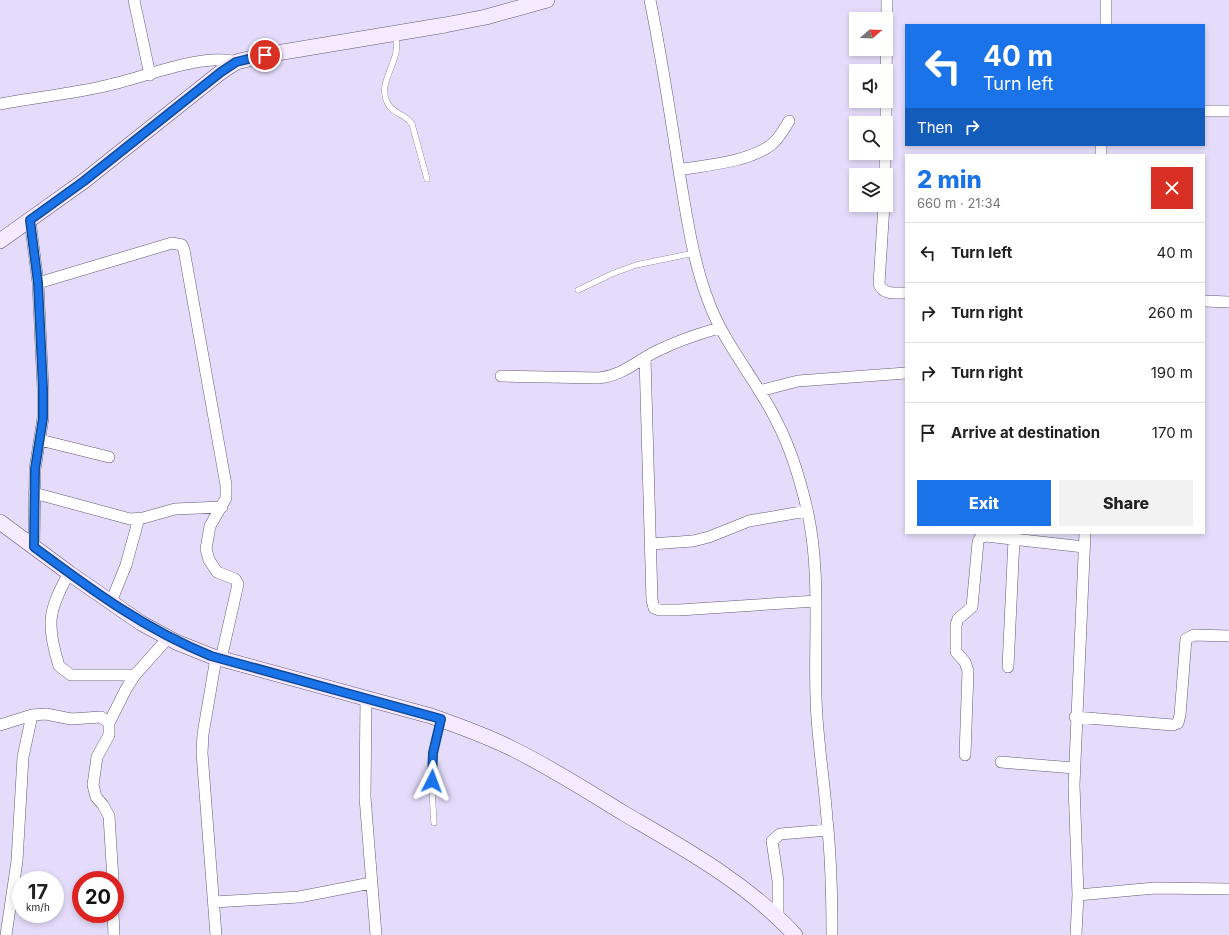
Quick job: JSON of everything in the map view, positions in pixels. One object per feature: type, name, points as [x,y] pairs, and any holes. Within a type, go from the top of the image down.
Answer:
[{"type":"street","points":[[134,0],[150,75]]},
{"type":"street","points":[[0,242],[84,181],[221,72],[240,61],[265,55],[396,34],[486,17],[547,0]]},
{"type":"street","points":[[650,0],[663,65],[679,170],[694,253],[707,298],[719,328],[760,391],[777,421],[793,458],[807,511],[813,553],[816,601],[816,713],[828,830],[832,935]]},
{"type":"street","points":[[886,64],[887,0]]},
{"type":"street","points":[[1106,0],[1106,24]]},
{"type":"street","points":[[0,104],[108,86],[178,66],[226,59],[240,61]]},
{"type":"street","points":[[1205,111],[1229,111]]},
{"type":"street","points":[[679,170],[748,156],[761,151],[772,144],[789,121]]},
{"type":"street","points":[[884,212],[879,284],[882,290],[887,292],[905,293]]},
{"type":"street","points":[[30,220],[38,283],[43,389],[43,418],[35,469],[34,547]]},
{"type":"street","points":[[38,283],[172,243],[182,245],[186,257],[225,477],[226,498],[210,526],[206,549],[209,560],[217,572],[236,579],[238,584],[219,658],[203,734],[202,752],[216,935]]},
{"type":"street","points":[[1205,301],[1229,302]]},
{"type":"street","points":[[501,376],[599,378],[613,376],[678,341],[719,328]]},
{"type":"street","points":[[645,358],[652,600],[654,608],[656,610],[816,601]]},
{"type":"street","points":[[760,391],[798,380],[905,373]]},
{"type":"street","points":[[40,440],[109,456]]},
{"type":"street","points":[[34,493],[119,517],[139,518],[175,509],[222,507]]},
{"type":"street","points":[[651,544],[692,541],[709,537],[749,521],[807,511]]},
{"type":"street","points":[[111,602],[126,565],[139,518]]},
{"type":"street","points":[[0,522],[70,574],[141,623],[168,638],[219,658],[441,719],[465,727],[514,749],[701,859],[729,878],[778,917],[794,935]]},
{"type":"street","points":[[1076,935],[1078,895],[1074,768],[1075,717],[1085,534]]},
{"type":"street","points":[[965,754],[968,672],[965,662],[956,652],[956,625],[958,619],[972,607],[980,538],[986,536],[1084,547]]},
{"type":"street","points":[[1008,668],[1014,539]]},
{"type":"street","points":[[70,574],[52,607],[50,622],[59,666],[71,675],[135,675]]},
{"type":"street","points":[[1075,717],[1173,725],[1178,724],[1186,639],[1194,635],[1229,636]]},
{"type":"street","points":[[112,871],[109,816],[104,805],[96,797],[92,785],[97,757],[109,735],[109,723],[126,689],[135,675],[168,638]]},
{"type":"street","points":[[366,698],[365,797],[376,935]]},
{"type":"street","points":[[0,725],[32,715],[46,714],[71,718],[101,717],[109,723]]},
{"type":"street","points":[[6,935],[16,861],[23,757],[32,715]]},
{"type":"street","points":[[1001,762],[1074,768]]},
{"type":"street","points":[[778,917],[778,881],[772,841],[780,834],[828,830]]},
{"type":"street","points":[[214,902],[299,897],[371,883]]},
{"type":"street","points":[[1078,895],[1155,888],[1229,889]]},
{"type":"street","points":[[113,923],[114,935]]},
{"type":"lane","points":[[396,34],[396,54],[385,84],[384,93],[392,110],[409,120],[412,124],[428,179]]},
{"type":"lane","points":[[578,290],[614,273],[636,265],[694,253]]},
{"type":"lane","points":[[434,823],[431,791],[433,753],[441,719]]},
{"type":"route","points":[[265,55],[236,62],[221,72],[84,181],[30,220],[38,283],[43,389],[43,418],[35,469],[33,522],[34,547],[141,623],[176,642],[211,656],[441,719],[433,753],[432,781]]}]
